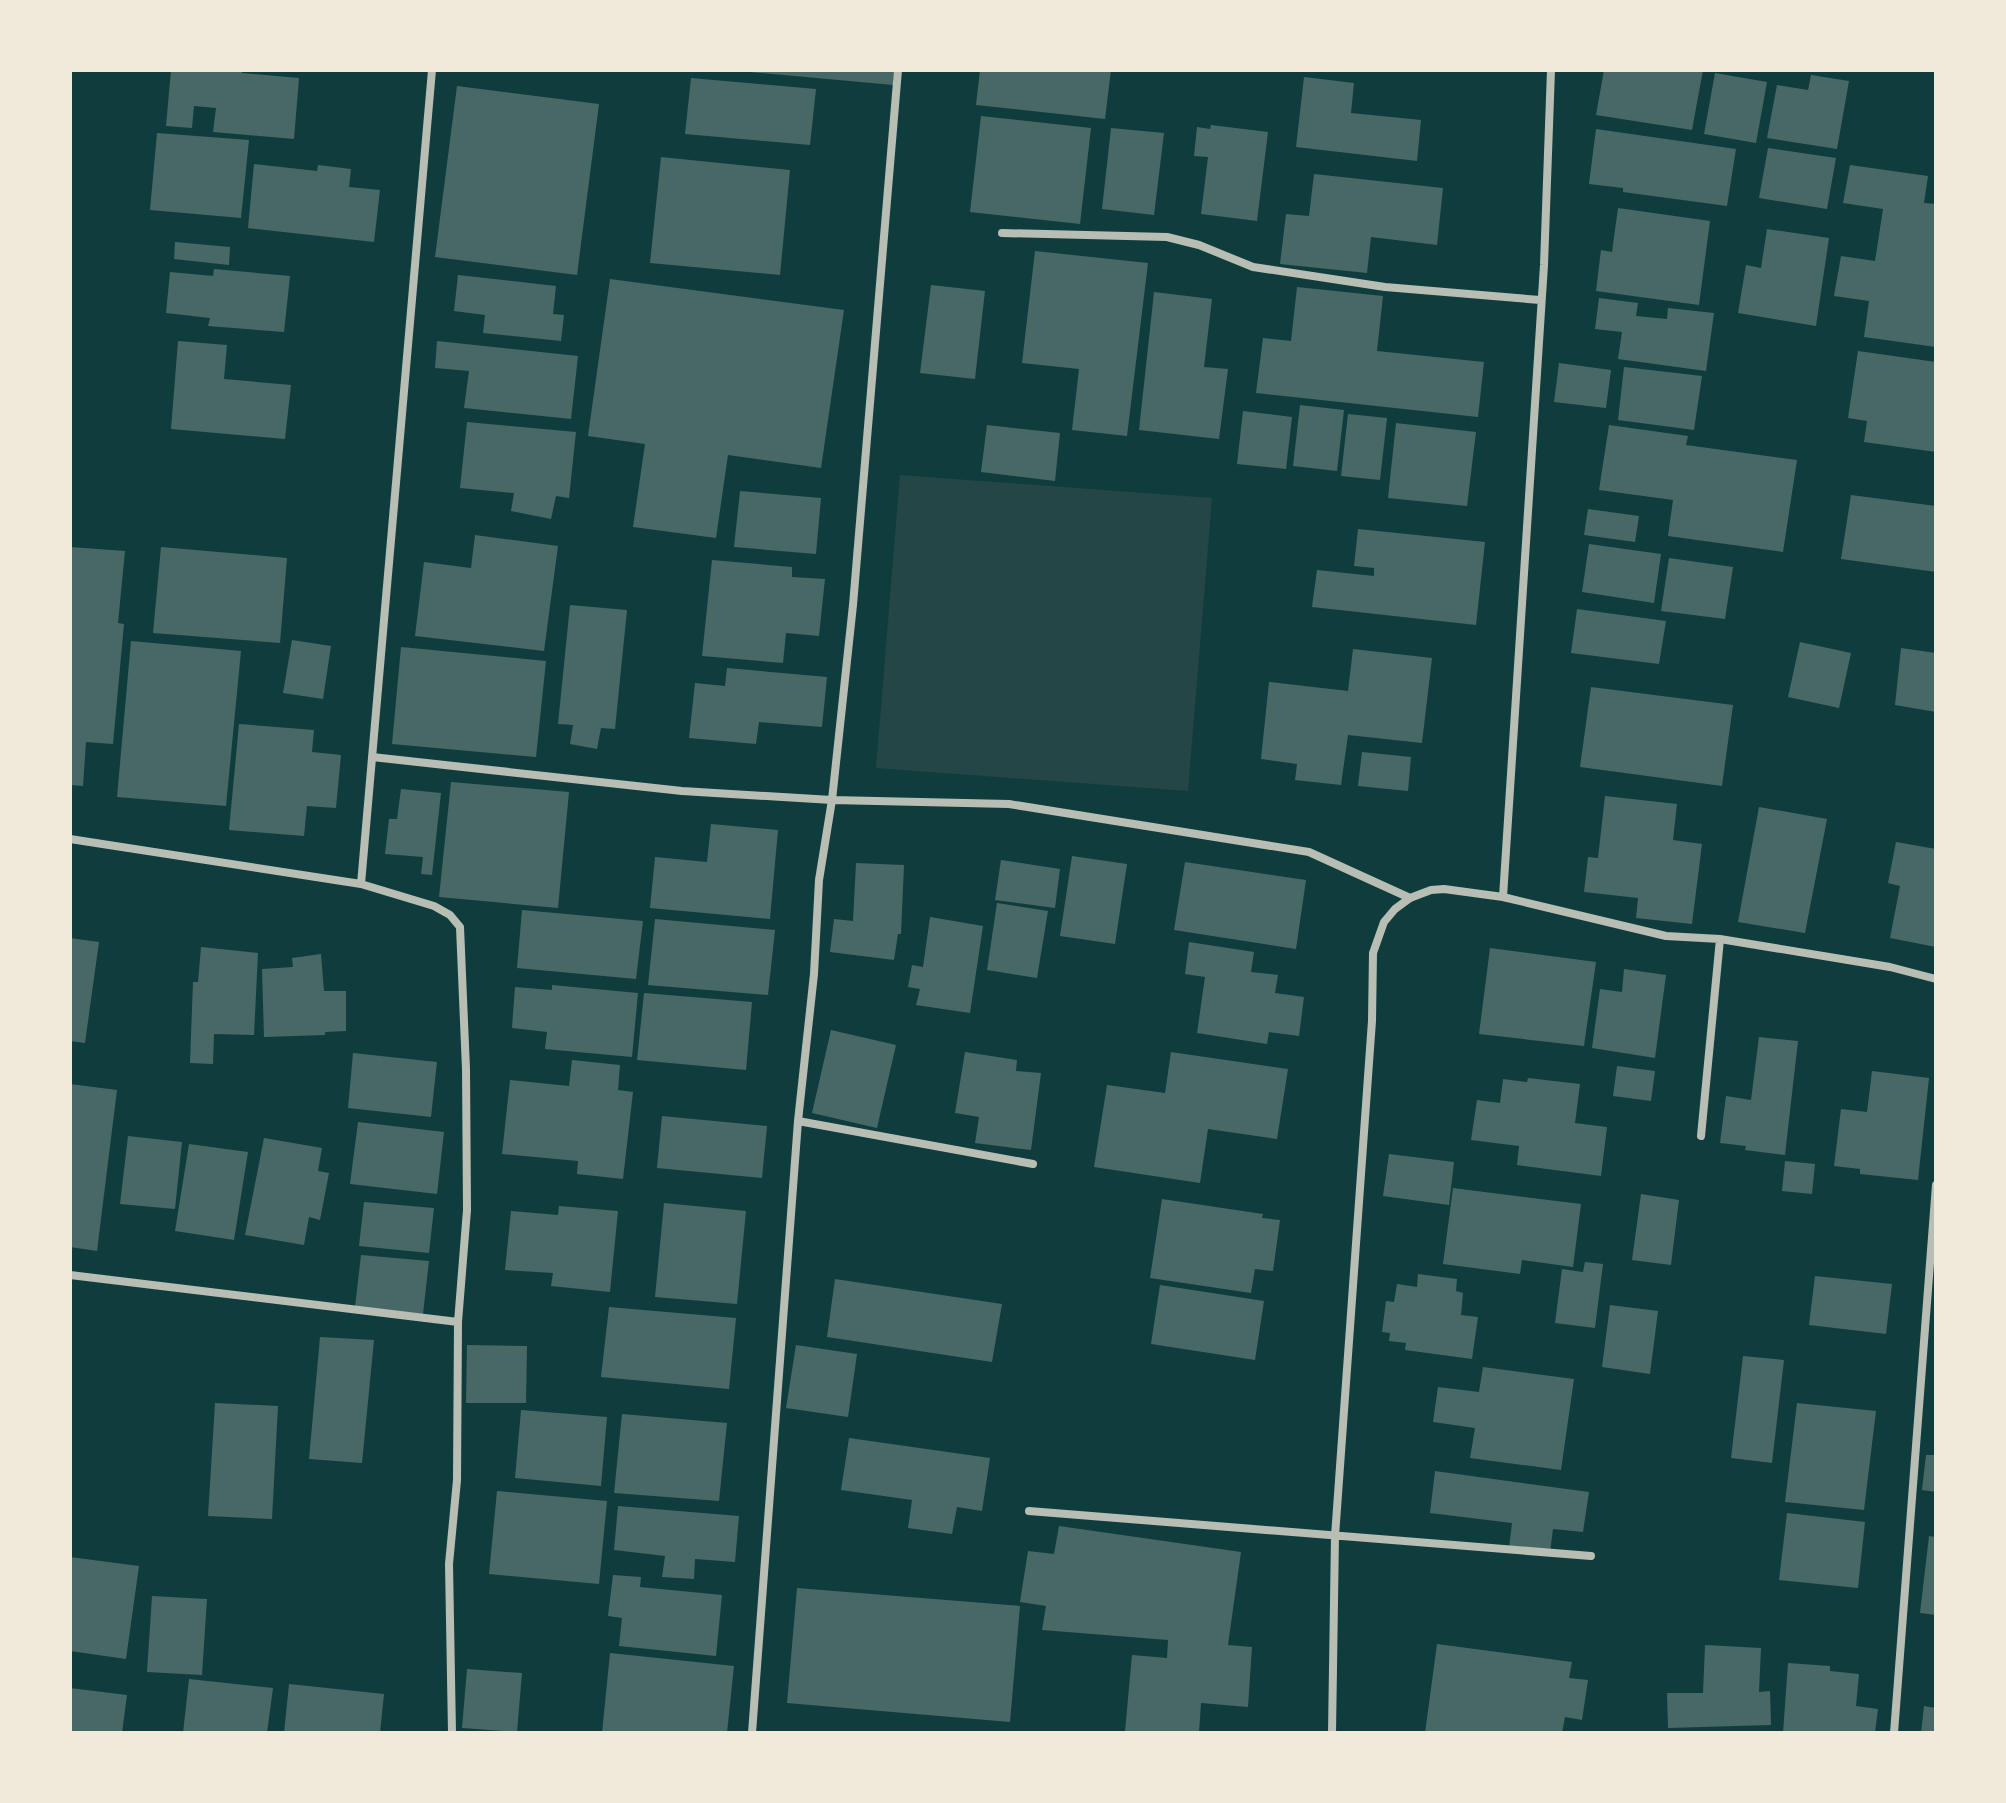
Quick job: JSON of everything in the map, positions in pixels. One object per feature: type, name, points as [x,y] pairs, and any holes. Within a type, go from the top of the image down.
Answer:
[{"type":"street","points":[[361,884],[432,70]]},
{"type":"street","points":[[752,1733],[819,880],[832,800],[853,605],[898,70]]},
{"type":"street","points":[[1503,897],[1544,265],[1551,70]]},
{"type":"street","points":[[1002,233],[1167,237],[1199,245],[1253,267],[1385,287],[1540,300]]},
{"type":"street","points":[[372,757],[682,791],[832,800],[1009,804],[1309,852],[1410,898]]},
{"type":"street","points":[[70,839],[361,884],[442,910],[453,918],[461,931],[467,1210],[458,1322],[457,1480],[449,1564],[452,1733]]},
{"type":"street","points":[[1332,1733],[1335,1536],[1372,1021],[1373,953],[1384,922],[1410,898],[1444,889],[1503,897],[1666,936],[1720,939],[1890,967],[1936,979]]},
{"type":"street","points":[[1701,1136],[1720,939]]},
{"type":"street","points":[[798,1121],[1033,1164]]},
{"type":"street","points":[[1894,1733],[1936,1185]]},
{"type":"street","points":[[70,1275],[458,1322]]},
{"type":"street","points":[[1029,1511],[1591,1556]]},
{"type":"shaded area","points":[[900,475],[1212,498],[1188,791],[876,768]]},
{"type":"building","points":[[171,70],[242,70],[242,73],[299,78],[294,139],[213,132],[216,108],[194,106],[192,128],[166,126]]},
{"type":"building","points":[[751,70],[894,70],[893,85]]},
{"type":"building","points":[[980,70],[1111,70],[1105,119],[976,105]]},
{"type":"building","points":[[1604,70],[1703,70],[1692,130],[1596,115]]},
{"type":"building","points":[[1715,73],[1767,82],[1756,143],[1704,134]]},
{"type":"building","points":[[1811,75],[1849,81],[1837,149],[1767,138],[1777,85],[1808,90]]},
{"type":"building","points":[[1304,77],[1354,83],[1351,113],[1421,120],[1417,161],[1296,147]]},
{"type":"building","points":[[691,78],[816,89],[810,145],[685,134]]},
{"type":"building","points":[[457,86],[599,104],[577,275],[435,257]]},
{"type":"building","points":[[981,116],[1091,128],[1080,224],[970,212]]},
{"type":"building","points":[[1211,125],[1268,132],[1257,221],[1201,214],[1208,157],[1194,156],[1197,127],[1210,129]]},
{"type":"building","points":[[1111,128],[1164,133],[1154,215],[1102,209]]},
{"type":"building","points":[[1596,129],[1736,149],[1727,206],[1623,192],[1623,188],[1589,184]]},
{"type":"building","points":[[157,133],[249,140],[241,218],[150,210]]},
{"type":"building","points":[[1768,148],[1836,158],[1827,209],[1759,198]]},
{"type":"building","points":[[661,157],[790,170],[780,275],[650,263]]},
{"type":"building","points":[[254,164],[317,171],[318,165],[351,169],[349,187],[380,190],[374,242],[248,228]]},
{"type":"building","points":[[1850,165],[1928,176],[1924,203],[1936,204],[1936,347],[1864,337],[1869,301],[1834,296],[1841,256],[1875,261],[1883,209],[1843,203]]},
{"type":"building","points":[[1314,174],[1443,188],[1437,245],[1371,237],[1367,273],[1280,264],[1286,214],[1309,216]]},
{"type":"building","points":[[1618,208],[1710,221],[1699,305],[1596,291],[1601,250],[1612,252]]},
{"type":"building","points":[[1767,229],[1829,238],[1816,326],[1738,313],[1746,265],[1761,268]]},
{"type":"building","points":[[175,242],[230,247],[229,265],[174,259]]},
{"type":"building","points":[[1035,251],[1148,263],[1127,436],[1072,430],[1079,369],[1022,363]]},
{"type":"building","points":[[214,269],[290,276],[284,332],[208,326],[210,318],[166,313],[170,272],[213,276]]},
{"type":"building","points":[[458,275],[556,286],[553,314],[564,315],[561,341],[483,333],[485,315],[454,311]]},
{"type":"building","points":[[610,279],[844,310],[821,468],[728,455],[716,538],[633,527],[645,444],[588,436]]},
{"type":"building","points":[[931,285],[985,291],[975,379],[920,373]]},
{"type":"building","points":[[1297,287],[1383,296],[1377,351],[1484,362],[1478,417],[1256,393],[1263,338],[1291,341]]},
{"type":"building","points":[[1154,292],[1212,299],[1204,367],[1228,369],[1219,439],[1139,430]]},
{"type":"building","points":[[1599,298],[1638,303],[1636,316],[1667,319],[1668,308],[1714,313],[1706,371],[1618,359],[1622,332],[1595,329]]},
{"type":"building","points":[[178,341],[227,345],[224,379],[291,385],[285,439],[171,429]]},
{"type":"building","points":[[437,341],[578,356],[571,419],[464,408],[469,371],[435,368]]},
{"type":"building","points":[[1858,351],[1936,362],[1936,452],[1864,442],[1867,421],[1848,418]]},
{"type":"building","points":[[1559,363],[1611,370],[1606,408],[1554,402]]},
{"type":"building","points":[[1624,367],[1702,376],[1694,430],[1618,420]]},
{"type":"building","points":[[1300,405],[1344,410],[1337,471],[1293,466]]},
{"type":"building","points":[[1243,411],[1292,417],[1286,469],[1237,464]]},
{"type":"building","points":[[1348,414],[1387,418],[1380,480],[1341,476]]},
{"type":"building","points":[[467,422],[576,432],[569,498],[556,496],[551,519],[511,511],[514,493],[460,488]]},
{"type":"building","points":[[1396,423],[1476,432],[1467,506],[1388,498]]},
{"type":"building","points":[[987,425],[1060,433],[1055,481],[981,472]]},
{"type":"building","points":[[1609,425],[1688,436],[1686,445],[1797,460],[1783,552],[1668,536],[1673,500],[1599,490]]},
{"type":"building","points":[[740,491],[821,498],[816,554],[734,547]]},
{"type":"building","points":[[1851,495],[1936,506],[1936,572],[1841,559]]},
{"type":"building","points":[[1588,509],[1639,516],[1635,542],[1584,535]]},
{"type":"building","points":[[1358,529],[1485,542],[1476,625],[1312,607],[1317,570],[1374,576],[1374,568],[1354,566]]},
{"type":"building","points":[[475,535],[558,546],[544,651],[415,636],[424,562],[471,568]]},
{"type":"building","points":[[1589,544],[1661,554],[1654,603],[1582,592]]},
{"type":"building","points":[[70,547],[125,551],[118,623],[124,624],[113,744],[86,742],[83,786],[70,785]]},
{"type":"building","points":[[161,547],[287,558],[280,643],[153,633]]},
{"type":"building","points":[[1669,558],[1733,567],[1725,619],[1661,611]]},
{"type":"building","points":[[712,560],[792,567],[792,577],[825,579],[819,636],[786,633],[783,663],[702,656]]},
{"type":"building","points":[[570,605],[627,610],[615,729],[601,728],[597,749],[570,744],[573,725],[558,724]]},
{"type":"building","points":[[1577,609],[1666,621],[1659,664],[1571,653]]},
{"type":"building","points":[[292,640],[331,646],[323,699],[283,693]]},
{"type":"building","points":[[131,641],[241,651],[226,806],[117,797]]},
{"type":"building","points":[[1800,642],[1851,653],[1839,708],[1788,697]]},
{"type":"building","points":[[401,647],[546,661],[536,757],[392,744]]},
{"type":"building","points":[[1901,648],[1936,653],[1936,712],[1895,705]]},
{"type":"building","points":[[1353,649],[1432,658],[1422,743],[1348,735],[1341,785],[1295,780],[1297,764],[1261,759],[1269,682],[1348,691]]},
{"type":"building","points":[[727,668],[827,677],[822,727],[759,722],[756,744],[689,738],[695,683],[725,686]]},
{"type":"building","points":[[1591,687],[1733,705],[1722,786],[1580,767]]},
{"type":"building","points":[[239,724],[314,730],[312,752],[341,755],[336,808],[307,806],[304,836],[229,830]]},
{"type":"building","points":[[1362,752],[1411,757],[1408,791],[1358,786]]},
{"type":"building","points":[[451,782],[569,792],[558,908],[439,897]]},
{"type":"building","points":[[401,789],[441,793],[432,875],[421,874],[423,857],[385,854],[389,819],[397,819]]},
{"type":"building","points":[[1605,796],[1677,804],[1673,840],[1702,844],[1692,924],[1636,918],[1638,898],[1584,892],[1588,857],[1598,858]]},
{"type":"building","points":[[1759,807],[1827,819],[1805,933],[1738,922]]},
{"type":"building","points":[[711,824],[778,830],[770,919],[650,908],[655,857],[707,862]]},
{"type":"building","points":[[1896,842],[1936,849],[1936,947],[1890,938],[1900,886],[1888,883]]},
{"type":"building","points":[[1072,856],[1127,864],[1115,944],[1060,936]]},
{"type":"building","points":[[1001,860],[1060,869],[1055,908],[995,900]]},
{"type":"building","points":[[1185,862],[1306,880],[1296,949],[1174,930]]},
{"type":"building","points":[[856,863],[904,865],[901,934],[898,934],[894,960],[830,952],[834,919],[853,921]]},
{"type":"building","points":[[997,903],[1048,911],[1037,978],[987,970]]},
{"type":"building","points":[[522,910],[643,921],[636,979],[517,968]]},
{"type":"building","points":[[930,917],[983,926],[970,1013],[916,1005],[920,989],[908,987],[912,965],[923,967]]},
{"type":"building","points":[[655,919],[775,930],[768,995],[648,985]]},
{"type":"building","points":[[70,938],[99,942],[85,1043],[70,1041]]},
{"type":"building","points":[[1189,942],[1254,952],[1251,972],[1278,975],[1275,993],[1304,997],[1299,1036],[1269,1032],[1267,1044],[1197,1033],[1205,977],[1185,974]]},
{"type":"building","points":[[201,947],[258,953],[254,1035],[214,1034],[213,1064],[190,1063],[193,982],[198,982]]},
{"type":"building","points":[[1490,948],[1596,962],[1584,1046],[1479,1034]]},
{"type":"building","points":[[321,954],[324,991],[346,991],[346,1031],[325,1032],[325,1035],[264,1037],[262,969],[293,967],[292,958]]},
{"type":"building","points":[[1624,969],[1666,975],[1655,1058],[1592,1048],[1600,989],[1622,992]]},
{"type":"building","points":[[552,985],[638,993],[632,1057],[545,1049],[547,1032],[512,1028],[515,987],[552,990]]},
{"type":"building","points":[[644,993],[752,1002],[746,1070],[637,1060]]},
{"type":"building","points":[[831,1030],[896,1045],[877,1128],[812,1113]]},
{"type":"building","points":[[1759,1037],[1798,1041],[1785,1155],[1720,1143],[1726,1096],[1751,1100]]},
{"type":"building","points":[[965,1052],[1017,1060],[1016,1071],[1041,1073],[1031,1150],[975,1143],[979,1117],[955,1113]]},
{"type":"building","points":[[1171,1052],[1288,1069],[1277,1139],[1208,1129],[1200,1183],[1094,1167],[1107,1085],[1165,1093]]},
{"type":"building","points":[[353,1053],[437,1062],[431,1117],[348,1108]]},
{"type":"building","points":[[572,1060],[620,1065],[618,1090],[633,1092],[623,1179],[577,1174],[578,1161],[502,1154],[510,1080],[569,1086]]},
{"type":"building","points":[[1617,1066],[1655,1071],[1651,1101],[1613,1096]]},
{"type":"building","points":[[1872,1071],[1929,1078],[1918,1180],[1860,1174],[1860,1169],[1834,1166],[1841,1109],[1867,1112]]},
{"type":"building","points":[[1528,1078],[1580,1084],[1575,1123],[1607,1127],[1601,1176],[1517,1165],[1519,1146],[1471,1140],[1477,1100],[1500,1103],[1503,1079],[1527,1082]]},
{"type":"building","points":[[70,1084],[117,1090],[97,1251],[70,1247]]},
{"type":"building","points":[[662,1116],[767,1126],[762,1178],[657,1168]]},
{"type":"building","points":[[358,1122],[444,1132],[437,1194],[350,1184]]},
{"type":"building","points":[[128,1136],[182,1142],[175,1209],[120,1204]]},
{"type":"building","points":[[264,1138],[322,1148],[318,1171],[329,1173],[320,1220],[309,1217],[304,1245],[245,1235]]},
{"type":"building","points":[[189,1144],[248,1152],[234,1240],[175,1231]]},
{"type":"building","points":[[1389,1154],[1454,1162],[1449,1205],[1383,1196]]},
{"type":"building","points":[[1785,1161],[1815,1164],[1812,1194],[1782,1191]]},
{"type":"building","points":[[1453,1188],[1581,1204],[1573,1267],[1522,1260],[1520,1274],[1443,1264]]},
{"type":"building","points":[[1641,1194],[1679,1200],[1671,1265],[1632,1260]]},
{"type":"building","points":[[1162,1199],[1263,1214],[1262,1218],[1280,1220],[1273,1271],[1255,1269],[1251,1293],[1150,1278]]},
{"type":"building","points":[[364,1202],[434,1208],[429,1253],[359,1246]]},
{"type":"building","points":[[664,1203],[746,1211],[737,1304],[655,1297]]},
{"type":"building","points":[[559,1206],[618,1211],[610,1292],[551,1286],[553,1273],[505,1270],[511,1211],[558,1215]]},
{"type":"building","points":[[361,1255],[429,1261],[423,1314],[355,1307]]},
{"type":"building","points":[[1585,1262],[1603,1264],[1595,1328],[1555,1323],[1562,1269],[1583,1272]]},
{"type":"building","points":[[1418,1274],[1457,1279],[1456,1291],[1463,1293],[1461,1315],[1478,1317],[1472,1359],[1405,1350],[1406,1343],[1389,1341],[1390,1333],[1382,1332],[1386,1301],[1394,1302],[1397,1284],[1417,1287]]},
{"type":"building","points":[[1815,1276],[1892,1284],[1886,1334],[1809,1325]]},
{"type":"building","points":[[835,1279],[1002,1304],[992,1362],[827,1337]]},
{"type":"building","points":[[1160,1285],[1264,1301],[1255,1360],[1151,1344]]},
{"type":"building","points":[[1610,1305],[1658,1311],[1650,1374],[1602,1367]]},
{"type":"building","points":[[609,1307],[736,1318],[729,1389],[601,1377]]},
{"type":"building","points":[[320,1337],[374,1340],[362,1463],[309,1459]]},
{"type":"building","points":[[467,1345],[527,1346],[526,1403],[466,1403]]},
{"type":"building","points":[[796,1345],[857,1354],[848,1417],[786,1408]]},
{"type":"building","points":[[1743,1356],[1784,1360],[1772,1463],[1731,1458]]},
{"type":"building","points":[[1483,1367],[1574,1379],[1561,1470],[1470,1458],[1475,1428],[1433,1422],[1438,1387],[1479,1392]]},
{"type":"building","points":[[215,1403],[278,1406],[272,1519],[208,1516]]},
{"type":"building","points":[[1797,1403],[1876,1411],[1864,1510],[1785,1502]]},
{"type":"building","points":[[521,1410],[607,1417],[601,1486],[515,1478]]},
{"type":"building","points":[[622,1414],[727,1423],[719,1501],[614,1493]]},
{"type":"building","points":[[849,1438],[990,1458],[982,1511],[957,1507],[952,1534],[908,1528],[912,1500],[841,1490]]},
{"type":"building","points":[[1926,1455],[1936,1455],[1936,1492],[1922,1490]]},
{"type":"building","points":[[1435,1471],[1589,1492],[1583,1532],[1553,1529],[1550,1552],[1509,1548],[1512,1523],[1430,1513]]},
{"type":"building","points":[[497,1491],[607,1501],[599,1584],[489,1574]]},
{"type":"building","points":[[618,1506],[739,1516],[735,1562],[695,1559],[694,1579],[662,1577],[665,1556],[614,1550]]},
{"type":"building","points":[[1787,1513],[1865,1522],[1858,1588],[1779,1580]]},
{"type":"building","points":[[1059,1526],[1241,1552],[1228,1645],[1252,1647],[1248,1707],[1201,1703],[1199,1733],[1125,1731],[1132,1655],[1167,1658],[1168,1640],[1042,1630],[1046,1606],[1020,1602],[1028,1551],[1054,1554]]},
{"type":"building","points":[[1929,1536],[1936,1537],[1936,1615],[1920,1613]]},
{"type":"building","points":[[70,1557],[139,1566],[126,1659],[70,1651]]},
{"type":"building","points":[[613,1575],[641,1577],[640,1587],[722,1595],[716,1656],[619,1646],[622,1618],[608,1616]]},
{"type":"building","points":[[797,1588],[1020,1606],[1010,1722],[787,1703]]},
{"type":"building","points":[[152,1596],[207,1599],[202,1675],[147,1672]]},
{"type":"building","points":[[1437,1644],[1572,1662],[1569,1678],[1588,1680],[1582,1720],[1565,1717],[1562,1733],[1425,1733]]},
{"type":"building","points":[[1705,1645],[1761,1648],[1759,1692],[1770,1691],[1771,1725],[1668,1728],[1667,1693],[1703,1693]]},
{"type":"building","points":[[610,1653],[734,1666],[727,1733],[602,1733]]},
{"type":"building","points":[[1788,1663],[1830,1666],[1830,1671],[1859,1674],[1856,1706],[1878,1709],[1875,1733],[1783,1733]]},
{"type":"building","points":[[467,1669],[522,1673],[517,1732],[462,1728]]},
{"type":"building","points":[[189,1679],[273,1688],[267,1733],[183,1733]]},
{"type":"building","points":[[289,1684],[384,1694],[380,1733],[284,1733]]},
{"type":"building","points":[[70,1688],[127,1695],[122,1733],[70,1733]]},
{"type":"building","points":[[1924,1706],[1936,1708],[1936,1733],[1921,1733]]}]
